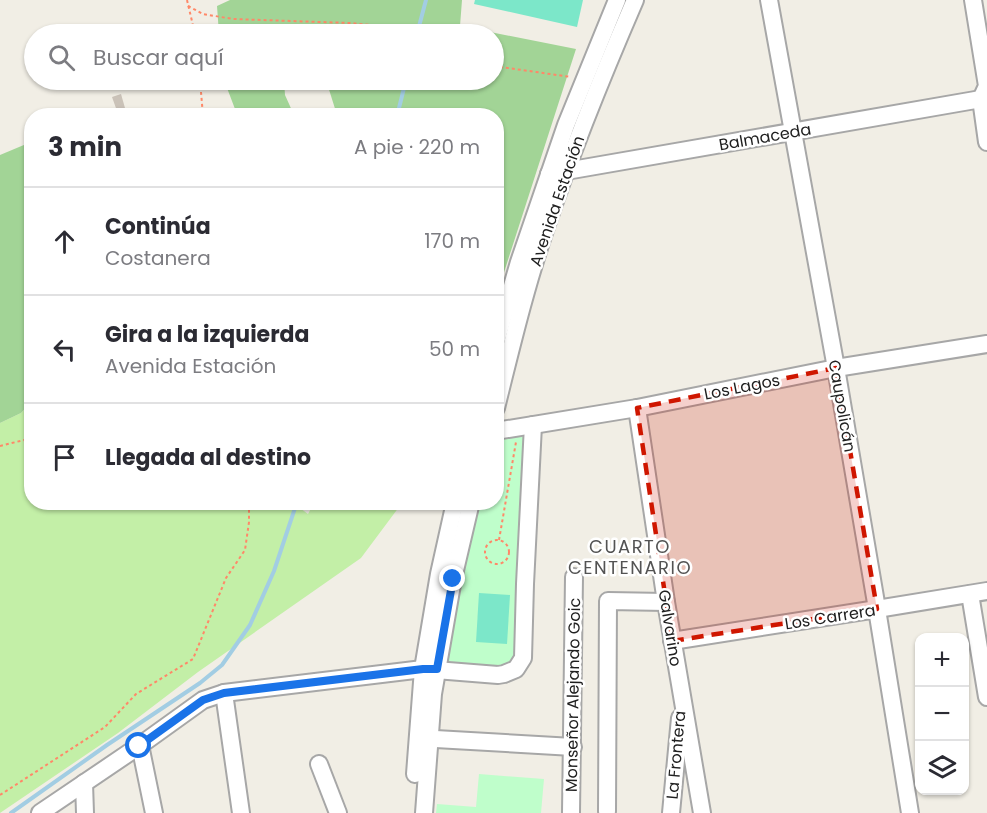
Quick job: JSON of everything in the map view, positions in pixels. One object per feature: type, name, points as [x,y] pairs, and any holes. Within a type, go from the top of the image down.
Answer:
[{"type":"street","name":"Avenida Estación","points":[[592,82],[617,0]]},
{"type":"street","name":"Avenida Estación","points":[[504,374],[545,228],[566,125],[592,82],[635,0]]},
{"type":"street","name":"Caupolicán","points":[[769,0],[836,368],[910,813]]},
{"type":"street","points":[[973,0],[987,86],[981,99],[987,142]]},
{"type":"street","name":"Balmaceda","points":[[558,173],[981,99]]},
{"type":"street","name":"Avenida Estación","points":[[504,314],[519,262],[558,173]]},
{"type":"street","name":"Los Lagos","points":[[504,430],[636,408],[836,368],[987,344]]},
{"type":"street","name":"Galvarino","points":[[636,408],[681,697],[702,813]]},
{"type":"street","points":[[40,813],[203,700],[224,693],[430,669],[504,675],[516,669],[523,658],[526,426]]},
{"type":"street","points":[[412,813],[423,738],[439,574],[453,510]]},
{"type":"street","points":[[430,669],[469,510]]},
{"type":"street","name":"Monseñor Alejando Goic","points":[[571,813],[574,577]]},
{"type":"street","name":"Los Carrera","points":[[672,641],[987,591]]},
{"type":"street","points":[[970,594],[987,697]]},
{"type":"street","points":[[607,811],[608,602],[666,602]]},
{"type":"street","points":[[224,693],[241,813]]},
{"type":"street","name":"La Frontera","points":[[671,813],[681,697]]},
{"type":"street","points":[[423,738],[573,747]]},
{"type":"street","points":[[423,738],[424,813]]},
{"type":"street","points":[[141,745],[154,813]]},
{"type":"street","points":[[319,764],[338,813]]},
{"type":"street","points":[[84,783],[85,813]]},
{"type":"path","points":[[187,0],[192,24]]},
{"type":"path","points":[[188,6],[203,14],[233,19],[360,24]]},
{"type":"path","points":[[504,68],[592,82]]},
{"type":"path","points":[[201,90],[202,108]]},
{"type":"path","points":[[499,540],[526,426]]},
{"type":"path","points":[[0,446],[24,440]]},
{"type":"path","points":[[0,795],[105,727],[136,694],[193,659],[226,579],[245,550],[249,510]]},
{"type":"path","points":[[499,540],[507,544],[509,552],[507,559],[497,564],[489,562],[485,551],[488,543],[499,540]]},
{"type":"highlighted area","points":[[836,368],[877,609],[672,641],[637,408]]},
{"type":"green space","points":[[230,0],[462,0],[460,24],[218,24],[217,6]]},
{"type":"green space","points":[[475,0],[583,0],[577,27],[474,4]]},
{"type":"green space","points":[[504,35],[576,49],[504,272],[504,108],[335,108],[329,90],[504,90]]},
{"type":"green space","points":[[228,90],[285,90],[291,108],[235,108]]},
{"type":"green space","points":[[24,145],[24,410],[0,423],[0,155]]},
{"type":"green space","points":[[24,410],[24,510],[303,510],[308,514],[310,510],[397,510],[361,558],[198,672],[118,733],[0,813],[0,423]]},
{"type":"green space","points":[[530,431],[519,644],[514,657],[508,663],[492,669],[449,661],[447,647],[474,510],[504,510],[504,437]]},
{"type":"green space","points":[[479,593],[510,595],[507,644],[476,642]]},
{"type":"green space","points":[[479,774],[544,779],[541,813],[436,813],[437,804],[476,807]]},
{"type":"building","points":[[121,94],[125,108],[116,108],[112,97]]},
{"type":"waterway","points":[[420,24],[426,0]]},
{"type":"waterway","points":[[399,108],[404,90]]},
{"type":"waterway","points":[[11,813],[200,683],[222,665],[250,625],[274,571],[294,510]]},
{"type":"district","name":"CUARTO CENTENARIO","points":[[630,556]]},
{"type":"route","points":[[139,746],[203,700],[224,693],[437,669],[453,579]]}]
